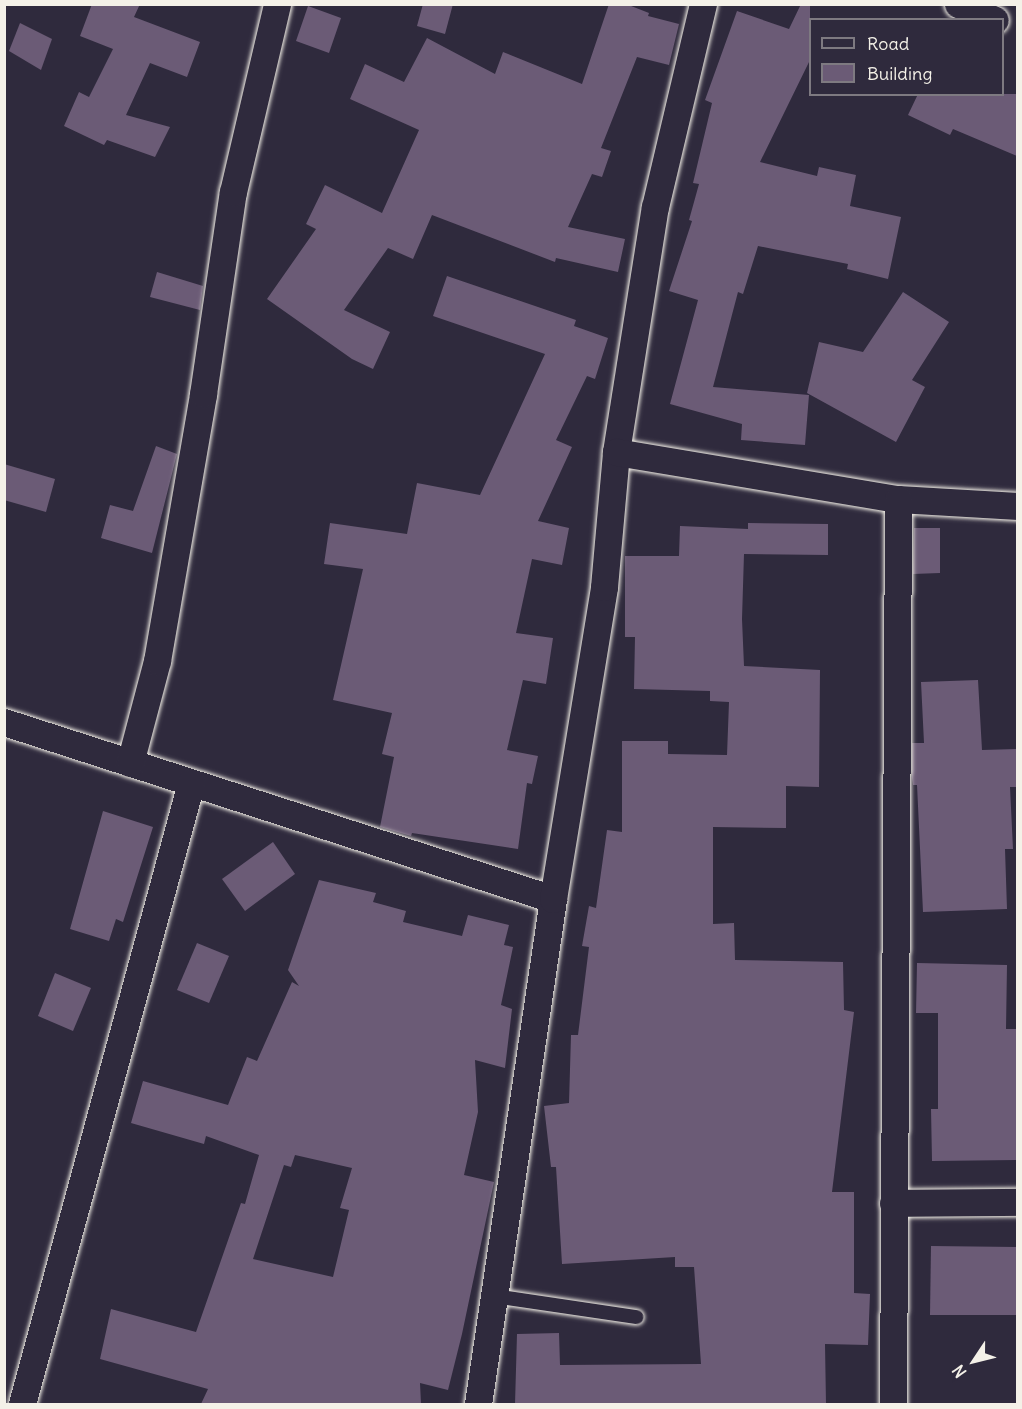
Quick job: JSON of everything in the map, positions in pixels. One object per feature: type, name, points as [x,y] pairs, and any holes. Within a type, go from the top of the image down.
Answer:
[{"type":"street","points":[[130,763],[157,661],[203,394],[232,192],[278,4]]},
{"type":"street","points":[[478,1404],[553,899],[604,587],[616,452],[655,207],[703,4]]},
{"type":"street","points":[[958,4],[990,18]]},
{"type":"street","points":[[616,452],[898,499],[1017,506]]},
{"type":"street","points":[[893,1404],[892,1203],[898,499]]},
{"type":"street","points":[[4,722],[553,899]]},
{"type":"street","points":[[22,1404],[191,783]]},
{"type":"street","points":[[892,1203],[1017,1202]]},
{"type":"lane","points":[[494,1296],[636,1317]]},
{"type":"building","points":[[92,4],[140,4],[134,17],[200,42],[187,77],[150,63],[126,115],[170,127],[155,157],[107,140],[104,145],[64,126],[79,92],[89,97],[113,49],[80,36]]},
{"type":"building","points":[[423,4],[453,4],[445,34],[417,26]]},
{"type":"building","points":[[609,4],[626,4],[649,13],[648,16],[679,24],[669,65],[637,57],[601,148],[611,151],[602,177],[592,174],[568,227],[625,239],[618,272],[556,258],[555,262],[432,215],[413,259],[388,248],[344,310],[390,332],[373,369],[352,359],[267,299],[316,229],[306,224],[325,185],[382,213],[419,130],[350,99],[365,64],[404,82],[427,38],[495,74],[503,52],[582,84]]},
{"type":"building","points":[[801,4],[810,4],[809,62],[760,162],[817,176],[819,167],[856,175],[850,206],[901,217],[888,279],[847,269],[848,264],[758,246],[743,294],[738,292],[713,387],[809,395],[805,445],[741,440],[742,424],[670,404],[698,300],[669,291],[692,221],[689,220],[699,184],[693,183],[712,103],[705,100],[737,11],[789,29]]},
{"type":"building","points":[[308,6],[341,18],[329,53],[296,41]]},
{"type":"building","points":[[20,23],[52,39],[41,70],[9,51]]},
{"type":"building","points":[[1017,94],[1017,156],[953,129],[950,135],[908,115],[917,96]]},
{"type":"building","points":[[157,272],[203,286],[200,310],[150,297]]},
{"type":"building","points":[[447,276],[576,320],[574,326],[608,338],[595,379],[587,376],[556,440],[572,447],[538,521],[569,528],[562,565],[532,559],[516,633],[553,638],[546,684],[523,680],[507,750],[538,756],[532,784],[527,783],[518,849],[412,833],[411,836],[380,827],[394,757],[382,754],[392,713],[333,700],[363,569],[324,564],[330,523],[407,534],[417,483],[480,495],[545,354],[433,316]]},
{"type":"building","points":[[903,292],[949,322],[912,380],[925,387],[896,442],[807,393],[819,342],[863,352]]},
{"type":"building","points":[[156,446],[177,454],[152,553],[101,538],[110,505],[133,511]]},
{"type":"building","points":[[4,464],[55,479],[46,512],[4,500]]},
{"type":"building","points":[[748,523],[828,524],[828,555],[744,554],[742,619],[744,666],[820,670],[819,787],[786,786],[786,828],[713,827],[713,924],[734,923],[735,960],[843,962],[844,1010],[854,1012],[832,1192],[854,1192],[854,1293],[870,1294],[868,1345],[825,1344],[826,1404],[515,1404],[517,1334],[559,1333],[560,1365],[701,1364],[694,1267],[675,1267],[675,1257],[562,1264],[556,1167],[551,1167],[544,1106],[569,1103],[571,1035],[578,1035],[589,947],[582,946],[589,906],[596,908],[607,830],[622,832],[622,741],[668,741],[668,754],[727,755],[729,702],[710,701],[710,691],[634,689],[635,637],[625,637],[625,556],[679,556],[680,526],[748,529]]},
{"type":"building","points":[[914,528],[940,528],[940,573],[913,574]]},
{"type":"building","points":[[978,680],[982,750],[1017,749],[1017,787],[1010,787],[1013,849],[1005,849],[1007,909],[923,912],[917,785],[913,785],[912,778],[912,743],[924,743],[921,682]]},
{"type":"building","points":[[103,811],[153,827],[123,922],[116,919],[109,941],[70,929]]},
{"type":"building","points":[[273,842],[295,874],[245,911],[222,879]]},
{"type":"building","points":[[319,880],[376,893],[373,902],[406,911],[403,922],[462,936],[468,915],[509,925],[504,945],[513,947],[501,1005],[512,1009],[505,1068],[475,1060],[478,1112],[464,1175],[494,1182],[448,1390],[420,1383],[421,1404],[201,1404],[208,1389],[100,1359],[111,1309],[196,1332],[241,1203],[245,1204],[259,1155],[206,1136],[204,1144],[131,1123],[143,1081],[228,1105],[247,1057],[257,1061],[292,982],[299,986],[288,970]],"holes":[[[295,1155],[352,1168],[340,1208],[349,1210],[333,1277],[253,1259],[284,1165],[291,1167]]]},
{"type":"building","points":[[197,943],[229,956],[209,1003],[177,990]]},
{"type":"building","points":[[917,963],[1007,965],[1006,1029],[1017,1029],[1017,1160],[932,1161],[931,1109],[938,1109],[938,1013],[916,1013]]},
{"type":"building","points":[[55,973],[91,988],[73,1031],[38,1016]]},
{"type":"building","points":[[931,1246],[1017,1247],[1017,1315],[930,1315]]}]
